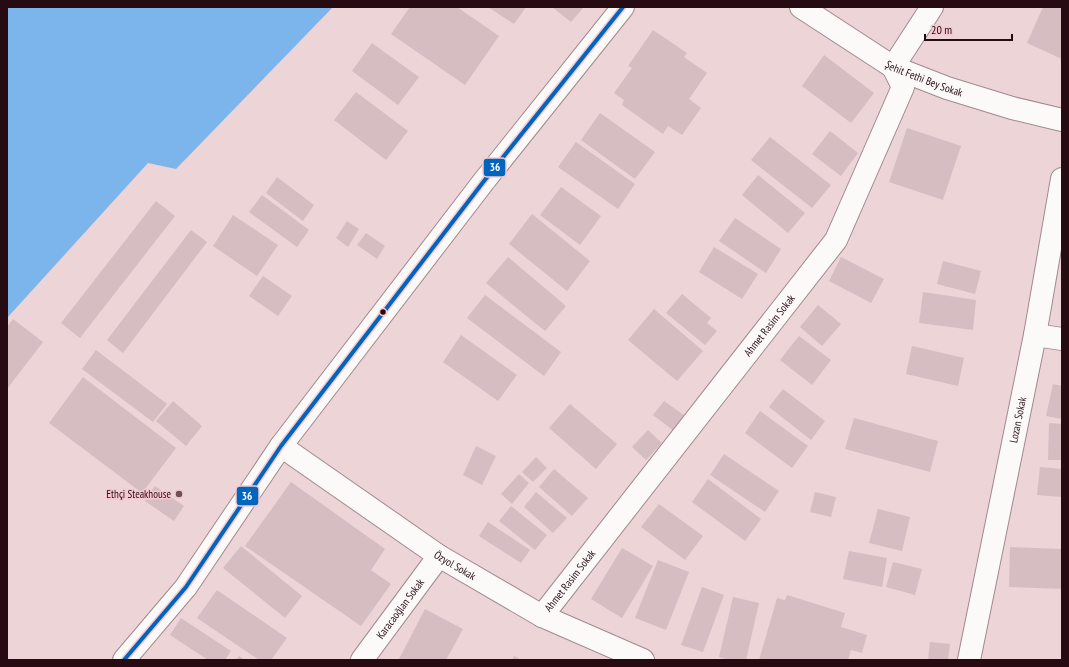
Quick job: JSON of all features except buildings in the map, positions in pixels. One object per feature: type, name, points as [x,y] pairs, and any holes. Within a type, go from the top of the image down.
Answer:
[{"type":"street","points":[[124,660],[186,587],[281,446],[484,181],[623,7]]},
{"type":"street","name":"Şehit Fethi Bey Sokak","points":[[801,7],[893,68],[948,88],[1012,108],[1062,120]]},
{"type":"street","points":[[893,68],[932,7]]},
{"type":"street","name":"Ahmet Rasim Sokak","points":[[542,616],[836,240],[903,87],[893,68]]},
{"type":"street","name":"Lozan Sokak","points":[[969,660],[1035,335],[1062,179]]},
{"type":"street","points":[[1035,335],[1062,339]]},
{"type":"street","name":"Özyol Sokak","points":[[281,446],[439,556],[542,616],[643,660]]},
{"type":"street","name":"Karacaoğlan Sokak","points":[[362,660],[439,556]]},
{"type":"water","points":[[7,7],[333,7],[176,169],[148,163],[7,318]]},
{"type":"transit line","name":"36","points":[[124,660],[186,587],[281,446],[484,181],[623,7]]},
{"type":"place","name":"Ethçi Steakhouse","points":[[179,494]]}]
